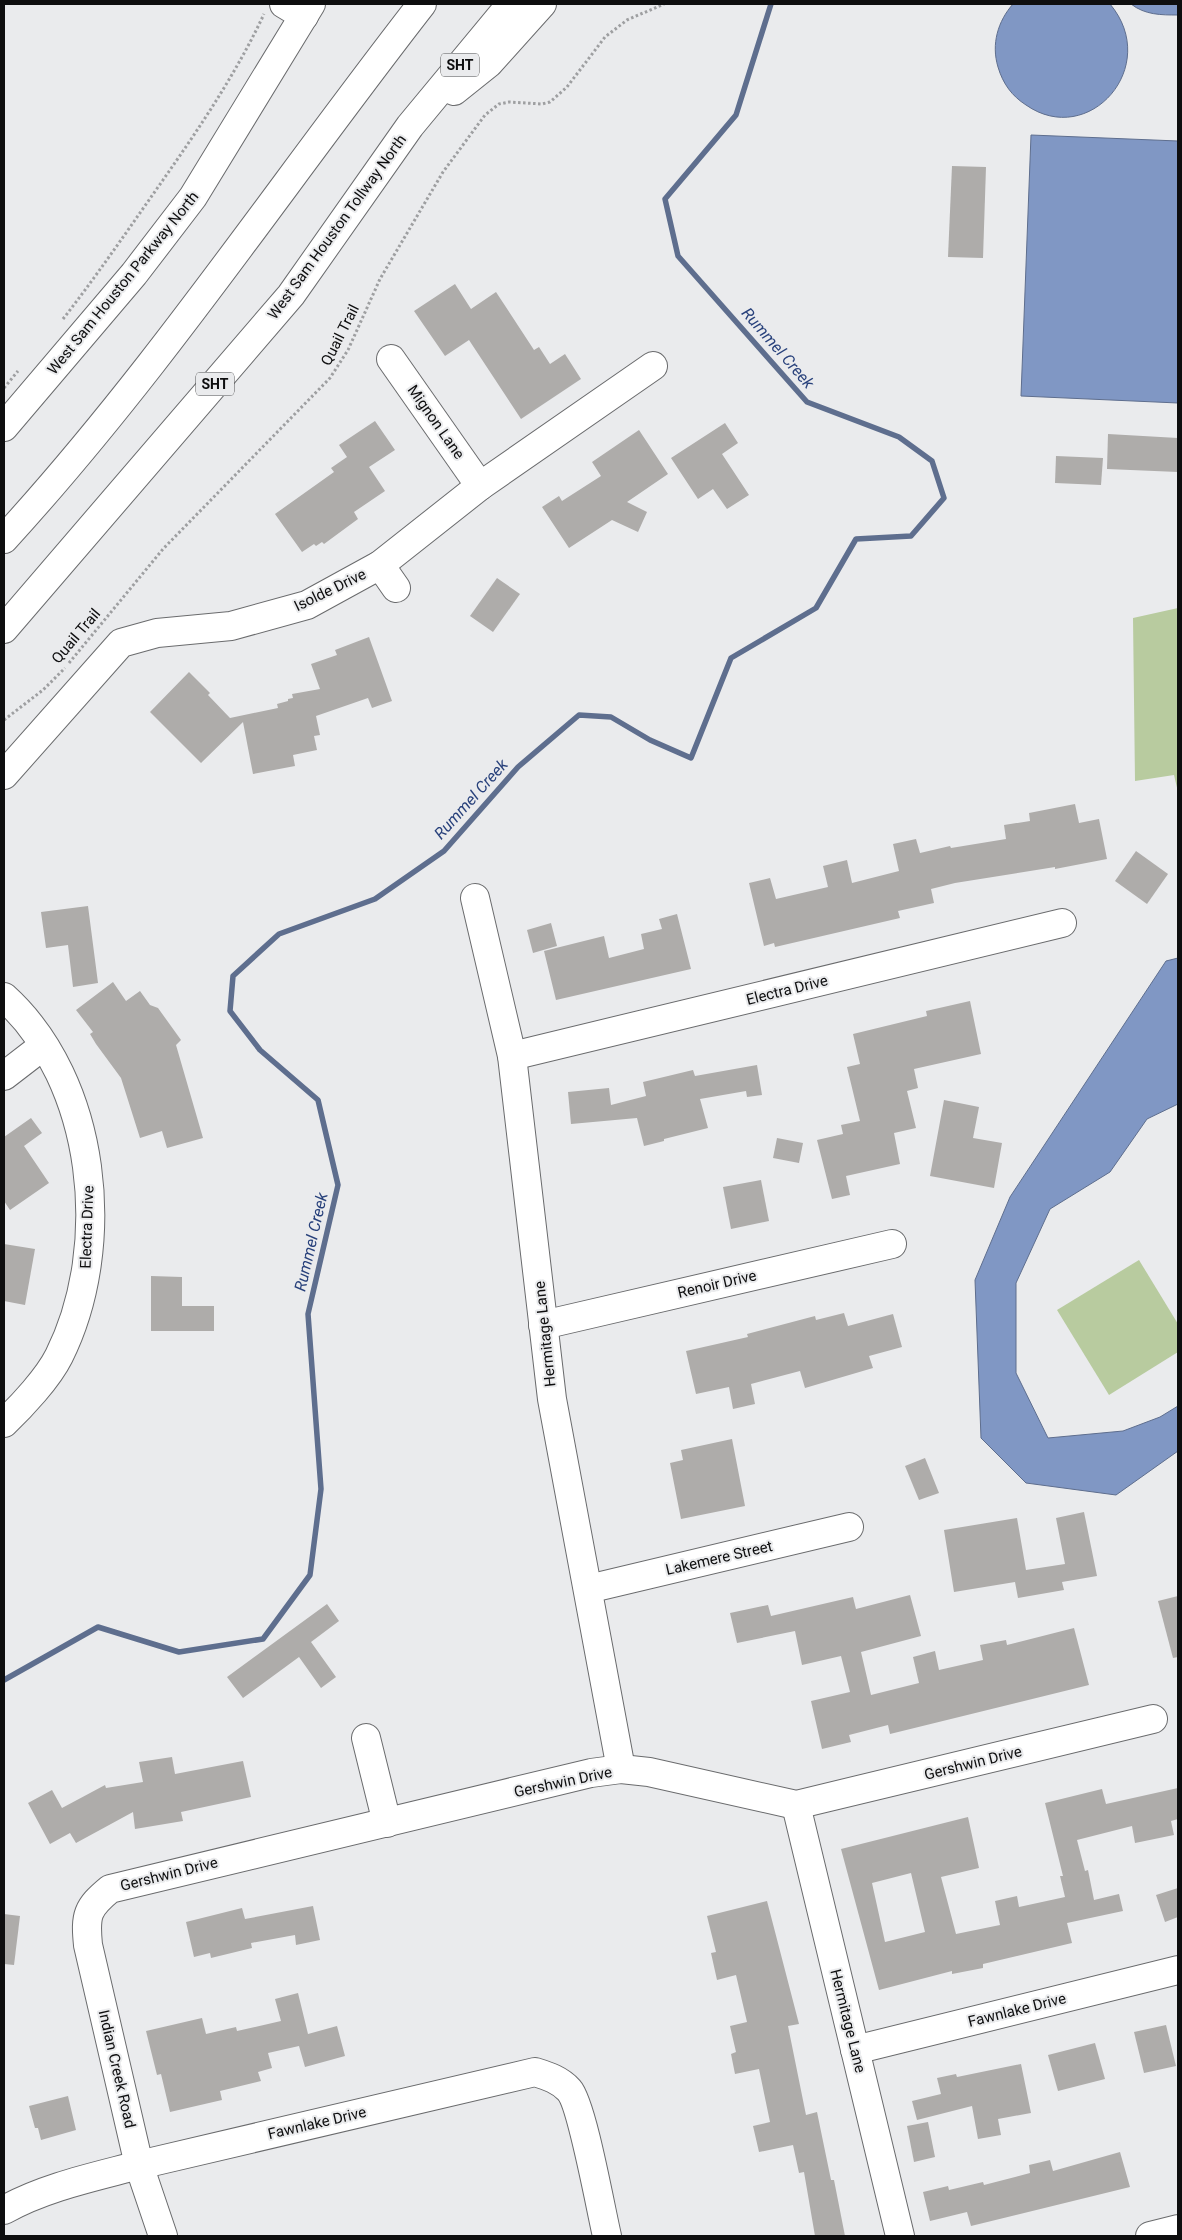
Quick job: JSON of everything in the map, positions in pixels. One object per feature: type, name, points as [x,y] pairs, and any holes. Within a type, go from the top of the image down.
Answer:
[{"type":"main road","points":[[4,539],[93,437],[164,347],[422,4]]},
{"type":"main road","name":"West Sam Houston Tollway North","points":[[4,629],[291,295],[410,126],[510,4]]},
{"type":"main road","points":[[410,126],[489,63],[542,4]]},
{"type":"main road","name":"West Sam Houston Parkway North","points":[[4,427],[134,274],[193,197],[291,9]]},
{"type":"main road","name":"Mignon Lane","points":[[391,359],[480,486]]},
{"type":"main road","name":"Isolde Drive","points":[[4,775],[121,643],[157,633],[231,626],[307,605],[380,565],[480,486],[653,366]]},
{"type":"main road","points":[[380,565],[396,588]]},
{"type":"main road","name":"Hermitage Lane","points":[[475,898],[512,1056],[552,1399],[622,1769]]},
{"type":"main road","name":"Electra Drive","points":[[512,1056],[1062,923]]},
{"type":"main road","name":"Electra Drive","points":[[4,997],[23,1014],[64,1081],[80,1133],[91,1194],[87,1268],[76,1313],[59,1357],[24,1404],[4,1423]]},
{"type":"main road","points":[[4,1076],[43,1046]]},
{"type":"main road","name":"Renoir Drive","points":[[543,1325],[892,1244]]},
{"type":"main road","name":"Lakemere Street","points":[[588,1590],[849,1527]]},
{"type":"main road","name":"Gershwin Drive","points":[[95,1902],[110,1889],[126,1884],[591,1773],[622,1769],[649,1772],[796,1805],[1153,1719]]},
{"type":"main road","points":[[366,1738],[387,1823]]},
{"type":"main road","name":"Hermitage Lane","points":[[796,1805],[900,2236]]},
{"type":"main road","name":"Indian Creek Road","points":[[95,1902],[85,1922],[88,1945],[139,2165],[163,2236]]},
{"type":"main road","name":"Fawnlake Drive","points":[[855,2050],[1178,1970]]},
{"type":"main road","name":"Fawnlake Drive","points":[[4,2210],[18,2202],[77,2181],[535,2072],[553,2077],[570,2091],[578,2112],[607,2236]]},
{"type":"main road","points":[[1150,2236],[1178,2229]]},
{"type":"path","name":"Quail Trail","points":[[4,720],[43,690],[66,666],[163,549],[330,378],[348,350],[380,279],[443,172],[485,115],[499,104],[509,102],[550,102],[567,87],[605,36],[627,20],[664,4]]},
{"type":"path","points":[[61,321],[97,275],[185,148],[254,35],[291,9]]},
{"type":"path","points":[[4,388],[23,366]]},
{"type":"green space","points":[[1178,608],[1178,792],[1174,775],[1135,781],[1133,618]]},
{"type":"green space","points":[[1139,1260],[1178,1324],[1178,1352],[1109,1395],[1057,1310]]},
{"type":"water","points":[[1013,4],[1110,4],[1124,28],[1128,52],[1123,75],[1111,94],[1094,109],[1073,116],[1050,116],[1026,105],[1016,98],[1003,79],[998,67],[995,50],[1000,25]]},
{"type":"water","points":[[1131,4],[1178,4],[1178,15],[1148,12]]},
{"type":"water","points":[[1031,135],[1178,141],[1178,403],[1021,396]]},
{"type":"water","points":[[1178,958],[1178,1104],[1147,1119],[1110,1172],[1050,1209],[1016,1283],[1016,1373],[1048,1438],[1123,1431],[1160,1417],[1178,1406],[1178,1451],[1116,1495],[1026,1483],[981,1438],[975,1280],[1010,1197],[1166,961]]},
{"type":"building","points":[[952,166],[986,167],[983,258],[948,257]]},
{"type":"building","points":[[455,284],[471,309],[496,292],[534,350],[539,347],[550,364],[565,354],[581,379],[521,419],[469,340],[445,356],[414,311]]},
{"type":"building","points":[[375,421],[395,450],[369,467],[385,491],[354,512],[358,519],[324,544],[322,542],[316,546],[314,544],[302,552],[275,514],[334,472],[331,468],[347,457],[339,445]]},
{"type":"building","points":[[725,423],[738,443],[722,454],[749,495],[727,509],[713,489],[698,499],[671,458]]},
{"type":"building","points":[[639,430],[668,474],[627,502],[647,512],[638,532],[612,520],[569,548],[542,507],[559,496],[562,501],[601,476],[592,462]]},
{"type":"building","points":[[1108,434],[1178,438],[1178,472],[1107,469]]},
{"type":"building","points":[[1056,456],[1103,458],[1101,485],[1055,483]]},
{"type":"building","points":[[497,578],[520,594],[493,632],[470,616]]},
{"type":"building","points":[[369,637],[392,701],[372,708],[368,698],[316,716],[320,735],[314,736],[317,750],[293,755],[295,766],[253,774],[243,722],[201,763],[150,712],[189,672],[210,693],[208,695],[230,718],[278,708],[277,704],[293,698],[292,694],[320,689],[311,664],[337,655],[335,650]]},
{"type":"building","points":[[1075,804],[1079,823],[1099,819],[1107,859],[1055,869],[1055,867],[955,883],[931,889],[934,903],[898,911],[900,918],[775,947],[774,943],[764,946],[749,883],[770,878],[776,899],[828,887],[823,866],[847,860],[852,883],[899,871],[893,844],[916,839],[920,853],[950,846],[951,848],[1006,839],[1004,825],[1030,821],[1029,813]]},
{"type":"building","points":[[1136,851],[1168,874],[1147,904],[1115,881]]},
{"type":"building","points":[[88,906],[98,983],[73,987],[68,945],[46,948],[41,912]]},
{"type":"building","points":[[677,914],[691,969],[556,1000],[544,951],[604,936],[609,958],[644,949],[641,934],[662,929],[659,919]]},
{"type":"building","points":[[551,923],[557,946],[533,953],[527,930]]},
{"type":"building","points":[[113,982],[126,1001],[140,991],[150,1005],[158,1008],[181,1040],[176,1045],[203,1138],[167,1148],[162,1131],[140,1138],[121,1078],[96,1044],[90,1034],[93,1032],[76,1010]]},
{"type":"building","points":[[970,1001],[981,1054],[914,1069],[918,1088],[907,1091],[916,1128],[894,1133],[900,1164],[846,1176],[850,1195],[832,1199],[817,1140],[843,1134],[841,1125],[860,1121],[847,1067],[860,1064],[853,1034],[927,1016],[926,1011]]},
{"type":"building","points":[[757,1065],[762,1095],[747,1097],[746,1091],[700,1099],[708,1128],[644,1146],[637,1118],[571,1124],[568,1092],[609,1088],[611,1105],[646,1096],[643,1082],[693,1070],[695,1076]]},
{"type":"building","points":[[944,1100],[979,1107],[973,1138],[1002,1143],[994,1188],[930,1176]]},
{"type":"building","points":[[31,1118],[42,1133],[24,1146],[49,1183],[10,1210],[4,1201],[4,1137]]},
{"type":"building","points":[[777,1138],[803,1143],[799,1163],[773,1158]]},
{"type":"building","points":[[761,1180],[769,1221],[731,1229],[723,1187]]},
{"type":"building","points":[[4,1244],[35,1249],[25,1305],[4,1301]]},
{"type":"building","points":[[151,1276],[182,1277],[182,1306],[214,1306],[214,1331],[151,1331]]},
{"type":"building","points":[[844,1313],[848,1326],[893,1314],[902,1347],[869,1356],[873,1368],[805,1388],[800,1371],[751,1384],[755,1404],[733,1409],[729,1387],[696,1394],[686,1351],[748,1337],[747,1334],[815,1316],[816,1320]]},
{"type":"building","points":[[732,1439],[745,1506],[681,1519],[670,1463],[683,1460],[681,1450]]},
{"type":"building","points":[[925,1458],[939,1493],[919,1500],[905,1466]]},
{"type":"building","points":[[1084,1512],[1097,1576],[1062,1582],[1064,1590],[1018,1598],[1015,1582],[954,1592],[944,1530],[1017,1518],[1026,1570],[1065,1564],[1056,1518]]},
{"type":"building","points":[[910,1595],[921,1636],[861,1652],[871,1695],[919,1683],[913,1657],[935,1651],[939,1670],[983,1660],[980,1645],[1006,1640],[1007,1645],[1074,1628],[1089,1685],[890,1734],[888,1725],[849,1735],[851,1742],[822,1749],[811,1701],[850,1692],[841,1656],[802,1665],[795,1631],[737,1643],[730,1613],[768,1605],[771,1616],[853,1597],[856,1609]]},
{"type":"building","points":[[1178,1596],[1178,1657],[1173,1658],[1158,1601]]},
{"type":"building","points":[[327,1604],[339,1621],[311,1642],[336,1677],[321,1688],[299,1657],[243,1698],[227,1677]]},
{"type":"building","points":[[172,1757],[175,1774],[243,1761],[251,1797],[181,1812],[183,1821],[135,1829],[133,1812],[76,1843],[70,1833],[50,1844],[28,1803],[52,1790],[62,1808],[105,1785],[106,1788],[143,1782],[139,1762]]},
{"type":"building","points":[[1178,1788],[1178,1819],[1171,1821],[1174,1835],[1135,1843],[1132,1826],[1077,1840],[1085,1871],[1088,1870],[1094,1900],[1119,1894],[1123,1911],[1067,1923],[1072,1943],[983,1964],[983,1968],[952,1974],[952,1971],[879,1990],[841,1849],[968,1817],[979,1868],[941,1877],[956,1934],[1000,1925],[995,1901],[1017,1896],[1019,1907],[1065,1897],[1060,1876],[1063,1876],[1045,1803],[1102,1789],[1106,1804]],"holes":[[[911,1873],[925,1932],[885,1942],[872,1883]]]},
{"type":"building","points":[[1178,1888],[1178,1917],[1165,1922],[1156,1895]]},
{"type":"building","points":[[767,1901],[799,2024],[788,2026],[806,2115],[817,2112],[831,2180],[834,2180],[845,2236],[815,2236],[804,2172],[799,2173],[793,2145],[759,2152],[753,2126],[770,2122],[759,2069],[735,2074],[731,2054],[736,2052],[730,2026],[747,2022],[736,1975],[717,1980],[711,1953],[716,1952],[707,1916]]},
{"type":"building","points":[[313,1906],[320,1940],[296,1945],[295,1935],[251,1943],[252,1948],[211,1958],[210,1953],[194,1957],[186,1922],[242,1908],[245,1919]]},
{"type":"building","points":[[4,1914],[20,1916],[14,1965],[4,1964]]},
{"type":"building","points":[[298,1993],[308,2034],[337,2026],[345,2056],[305,2067],[299,2046],[268,2053],[272,2068],[258,2072],[261,2081],[220,2091],[222,2100],[170,2112],[161,2074],[157,2075],[146,2031],[202,2018],[206,2034],[236,2027],[237,2031],[281,2021],[275,1999]]},
{"type":"building","points":[[1166,2025],[1176,2066],[1144,2073],[1134,2032]]},
{"type":"building","points":[[1095,2043],[1105,2079],[1058,2091],[1048,2055]]},
{"type":"building","points":[[1021,2064],[1031,2113],[998,2119],[1001,2135],[978,2139],[972,2106],[917,2120],[912,2101],[941,2094],[937,2078],[956,2074],[957,2077]]},
{"type":"building","points":[[68,2096],[76,2130],[41,2140],[38,2128],[35,2128],[29,2106]]},
{"type":"building","points":[[928,2122],[935,2157],[914,2162],[907,2126]]},
{"type":"building","points":[[1120,2152],[1130,2187],[971,2226],[967,2212],[930,2221],[923,2192],[948,2186],[949,2190],[983,2182],[984,2185],[1030,2173],[1029,2165],[1050,2160],[1053,2171]]},
{"type":"waterway","name":"Rummel Creek","points":[[4,1680],[98,1627],[179,1652],[263,1639],[310,1575],[321,1489],[308,1314],[338,1185],[318,1100],[260,1050],[230,1011],[233,976],[279,934],[375,899],[444,851],[518,767],[579,715],[611,717],[650,740],[691,758],[731,658],[816,608],[856,539],[911,536],[944,498],[932,461],[899,437],[807,402],[678,256],[665,199],[736,115],[771,4]]}]
